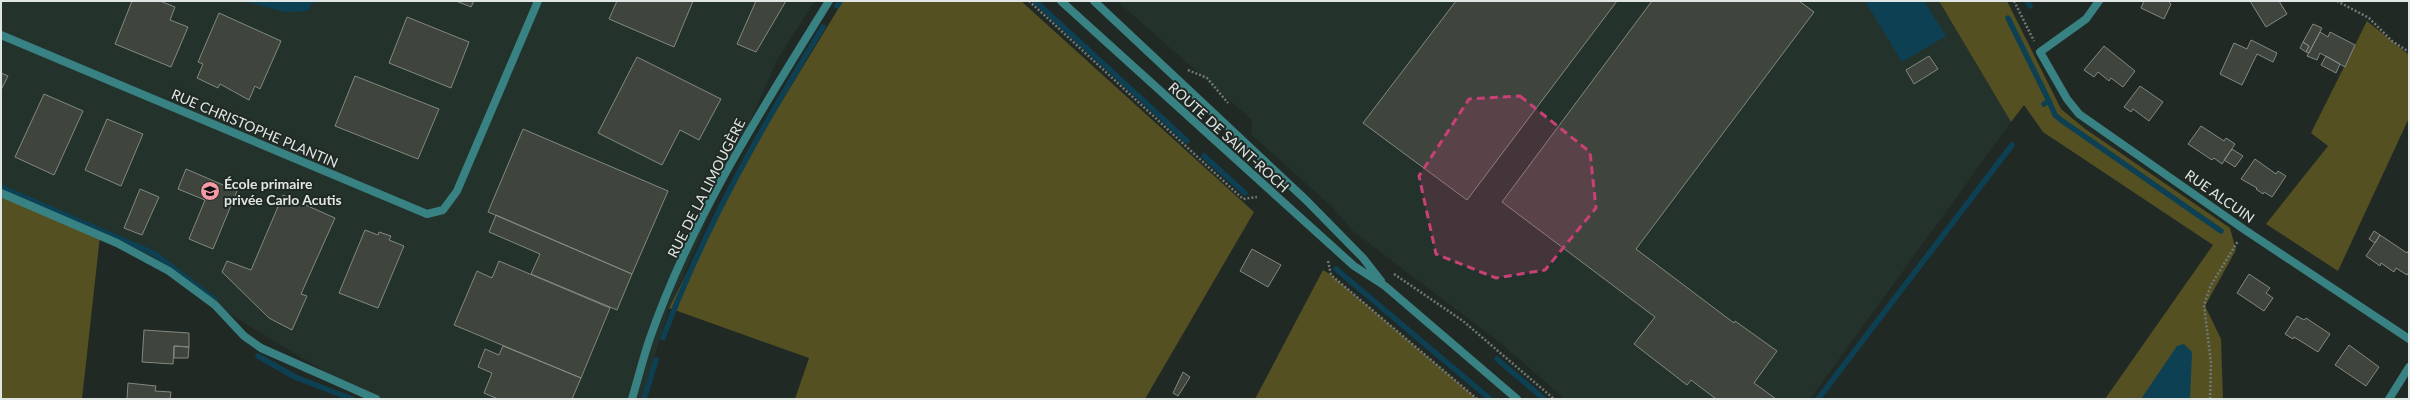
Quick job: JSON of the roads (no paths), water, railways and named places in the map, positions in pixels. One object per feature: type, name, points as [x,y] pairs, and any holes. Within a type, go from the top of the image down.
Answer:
[{"type":"street","name":"RUE CHRISTOPHE PLANTIN","points":[[1,35],[427,214],[443,210],[457,191],[538,1]]},
{"type":"street","name":"RUE DE LA LIMOUGÈRE","points":[[632,399],[650,338],[684,255],[747,134],[829,1]]},
{"type":"street","name":"ROUTE DE SAINT-ROCH","points":[[1061,1],[1354,266],[1385,286],[1517,399]]},
{"type":"street","name":"ROUTE DE SAINT-ROCH","points":[[1094,1],[1306,200],[1363,258],[1385,286]]},
{"type":"street","name":"RUE ALCUIN","points":[[2098,1],[2086,19],[2040,52],[2067,99],[2079,114],[2245,230],[2409,339]]},
{"type":"street","points":[[1,193],[117,243],[169,271],[214,305],[244,336],[261,348],[376,399]]},
{"type":"street","points":[[2388,399],[2409,367]]},
{"type":"water","points":[[244,1],[314,1],[307,11],[285,12]]},
{"type":"water","points":[[1865,1],[1924,1],[1946,36],[1902,62]]},
{"type":"water","points":[[2184,344],[2192,352],[2190,399],[2141,399],[2177,346]]},
{"type":"waterway","points":[[837,6],[840,1]]},
{"type":"waterway","points":[[1035,1],[1187,141]]},
{"type":"waterway","points":[[2027,1],[2030,6]]},
{"type":"waterway","points":[[2008,18],[2049,101],[2044,104]]},
{"type":"waterway","points":[[663,338],[697,257],[756,140],[823,27]]},
{"type":"waterway","points":[[2049,101],[2055,115],[2061,120],[2221,231]]},
{"type":"waterway","points":[[1818,399],[2012,145]]},
{"type":"waterway","points":[[1204,156],[1245,193]]},
{"type":"waterway","points":[[1,187],[155,254],[215,300]]},
{"type":"waterway","points":[[1336,269],[1489,398]]},
{"type":"waterway","points":[[258,356],[295,377],[352,399]]},
{"type":"waterway","points":[[1497,359],[1544,399]]},
{"type":"waterway","points":[[644,399],[656,360]]},
{"type":"place","name":"École primaire privée Carlo Acutis","points":[[210,191]]}]
